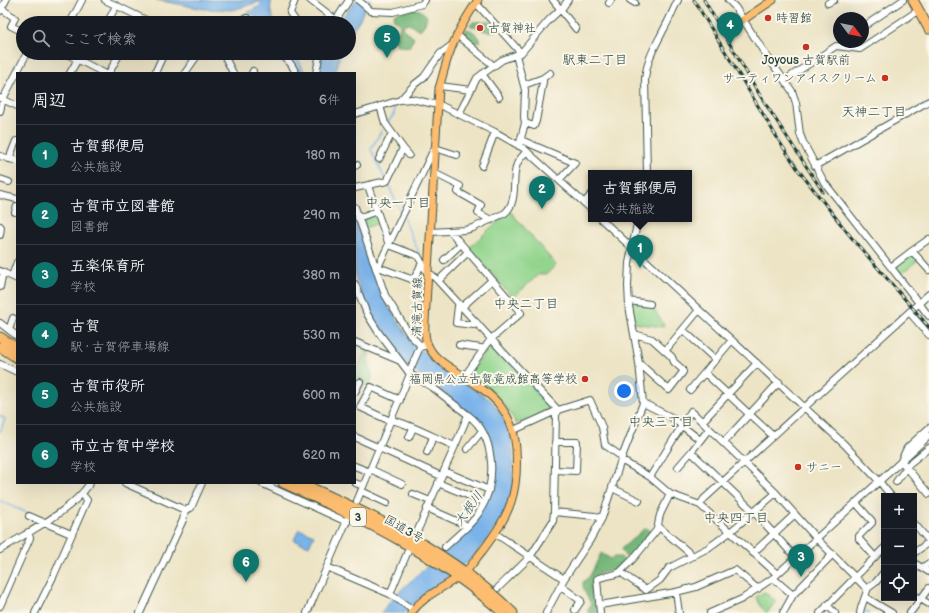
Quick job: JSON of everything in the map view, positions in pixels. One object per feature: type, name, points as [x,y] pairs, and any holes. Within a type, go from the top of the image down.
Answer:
[{"type":"highway","points":[[914,0],[929,29]]},
{"type":"highway","points":[[0,337],[16,347]]},
{"type":"highway","points":[[0,347],[16,358]]},
{"type":"highway","points":[[0,354],[7,358],[16,359]]},
{"type":"highway","name":"国道3号","points":[[284,484],[360,518],[433,555]]},
{"type":"highway","name":"国道3号","points":[[303,484],[377,518],[459,573],[487,589],[513,613]]},
{"type":"highway","name":"国道3号","points":[[459,573],[503,613]]},
{"type":"main road","points":[[743,20],[773,0]]},
{"type":"main road","name":"清滝古賀線","points":[[412,610],[459,573],[496,534],[509,512],[516,486],[517,456],[514,430],[507,413],[498,402],[484,390],[441,362],[434,354],[423,348],[425,336],[435,148],[440,86],[452,45],[477,1]]},
{"type":"street","points":[[6,0],[1,10],[16,18],[11,26],[16,28]]},
{"type":"street","points":[[74,16],[82,0]]},
{"type":"street","points":[[105,0],[131,16]]},
{"type":"street","points":[[292,16],[290,13],[295,0]]},
{"type":"street","points":[[310,0],[328,16]]},
{"type":"street","points":[[339,16],[349,0]]},
{"type":"street","points":[[358,0],[371,12],[394,12],[422,4],[425,0]]},
{"type":"street","points":[[553,0],[576,29]]},
{"type":"street","points":[[459,114],[477,78],[502,60],[518,54],[568,0]]},
{"type":"street","points":[[647,170],[646,67],[654,47],[678,0]]},
{"type":"street","points":[[728,0],[735,7],[764,52],[785,80],[794,96],[800,134],[824,182],[929,316]]},
{"type":"street","points":[[869,23],[904,0]]},
{"type":"street","points":[[477,1],[518,54],[526,98],[524,117],[525,123],[520,143]]},
{"type":"street","points":[[111,16],[116,6]]},
{"type":"street","points":[[869,43],[919,10]]},
{"type":"street","points":[[457,35],[494,66]]},
{"type":"street","points":[[400,100],[424,77],[440,54],[452,45]]},
{"type":"street","points":[[785,80],[833,48]]},
{"type":"street","points":[[17,72],[23,60]]},
{"type":"street","points":[[71,72],[77,60]]},
{"type":"street","points":[[80,60],[102,72]]},
{"type":"street","points":[[110,72],[116,60]]},
{"type":"street","points":[[155,72],[161,60]]},
{"type":"street","points":[[186,72],[194,60]]},
{"type":"street","points":[[226,60],[232,72]]},
{"type":"street","points":[[286,60],[295,71]]},
{"type":"street","points":[[316,72],[319,60]]},
{"type":"street","points":[[0,110],[2,99],[16,73]]},
{"type":"street","points":[[524,85],[540,79],[550,73]]},
{"type":"street","points":[[482,74],[499,98]]},
{"type":"street","points":[[525,123],[534,126],[544,82],[540,79]]},
{"type":"street","points":[[440,86],[471,90]]},
{"type":"street","points":[[2,99],[16,106]]},
{"type":"street","points":[[356,114],[400,100],[412,99],[438,104],[520,143],[575,163],[559,180]]},
{"type":"street","points":[[815,166],[929,101]]},
{"type":"street","points":[[380,106],[385,123],[409,155]]},
{"type":"street","points":[[482,166],[495,132]]},
{"type":"street","points":[[379,159],[392,133]]},
{"type":"street","points":[[9,159],[16,141]]},
{"type":"street","points":[[520,143],[588,206]]},
{"type":"street","points":[[356,188],[387,181],[403,148]]},
{"type":"street","points":[[377,268],[432,152],[435,148],[457,155]]},
{"type":"street","points":[[430,232],[473,228],[506,213],[511,206],[517,164],[527,151]]},
{"type":"street","points":[[0,156],[16,162]]},
{"type":"street","points":[[434,173],[460,186],[458,192],[481,205],[478,213],[492,220]]},
{"type":"street","points":[[0,179],[8,182]]},
{"type":"street","points":[[368,186],[389,245],[418,256],[428,274],[432,275],[438,281],[477,323],[490,340],[558,410]]},
{"type":"street","points":[[0,195],[16,199]]},
{"type":"street","points":[[584,203],[588,198]]},
{"type":"street","points":[[14,212],[16,208]]},
{"type":"street","points":[[356,211],[388,300],[410,335],[423,348],[411,372],[357,500]]},
{"type":"street","points":[[358,218],[377,212]]},
{"type":"street","points":[[604,222],[779,382],[880,481],[889,493]]},
{"type":"street","points":[[546,613],[564,579],[590,540],[602,518],[622,458],[643,403],[639,363],[628,301],[628,271],[637,222]]},
{"type":"street","points":[[0,226],[0,235]]},
{"type":"street","points":[[450,231],[520,313],[490,340],[464,377]]},
{"type":"street","points":[[891,267],[929,239]]},
{"type":"street","points":[[444,260],[461,244]]},
{"type":"street","points":[[912,251],[929,270]]},
{"type":"street","points":[[438,281],[468,252]]},
{"type":"street","points":[[377,268],[411,278],[415,277],[422,263]]},
{"type":"street","points":[[0,287],[2,272],[14,277],[16,267]]},
{"type":"street","points":[[477,323],[474,325],[456,323],[458,306],[461,306],[492,280]]},
{"type":"street","points":[[356,289],[359,303],[399,361],[411,372],[468,415],[482,431],[488,443],[492,469],[489,490],[480,511],[468,526],[445,547]]},
{"type":"street","points":[[700,505],[704,499],[722,482],[929,294]]},
{"type":"street","points":[[628,301],[650,304]]},
{"type":"street","points":[[665,351],[699,310]]},
{"type":"street","points":[[909,312],[929,335]]},
{"type":"street","points":[[9,330],[13,318]]},
{"type":"street","points":[[0,323],[16,335]]},
{"type":"street","points":[[683,330],[716,360]]},
{"type":"street","points":[[634,334],[652,339],[672,357],[674,362],[682,369],[682,372],[669,390],[639,363]]},
{"type":"street","points":[[690,390],[732,340]]},
{"type":"street","points":[[356,342],[399,361]]},
{"type":"street","points":[[458,345],[481,348],[483,350]]},
{"type":"street","points":[[702,422],[757,363]]},
{"type":"street","points":[[0,364],[16,372]]},
{"type":"street","points":[[705,373],[773,436]]},
{"type":"street","points":[[356,390],[360,382]]},
{"type":"street","points":[[723,443],[779,382]]},
{"type":"street","points":[[400,400],[371,387],[360,407],[388,420],[392,420],[413,428],[455,446]]},
{"type":"street","points":[[514,430],[558,410],[590,400],[602,427],[605,445],[650,477],[670,494],[700,505],[753,553],[793,595]]},
{"type":"street","points":[[643,403],[682,424],[700,440]]},
{"type":"street","points":[[498,588],[530,557],[553,521],[556,413],[558,410]]},
{"type":"street","points":[[650,477],[691,411],[776,493],[817,539],[865,587],[868,588]]},
{"type":"street","points":[[417,532],[468,415]]},
{"type":"street","points":[[409,437],[413,428]]},
{"type":"street","points":[[901,461],[907,448],[929,428]]},
{"type":"street","points":[[678,468],[709,429]]},
{"type":"street","points":[[467,448],[482,431]]},
{"type":"street","points":[[714,612],[742,599],[775,576],[929,436]]},
{"type":"street","points":[[356,437],[379,448],[489,490]]},
{"type":"street","points":[[427,452],[433,437]]},
{"type":"street","points":[[555,442],[576,442],[576,471],[555,470]]},
{"type":"street","points":[[896,482],[909,464],[928,450]]},
{"type":"street","points":[[691,452],[754,512],[796,558]]},
{"type":"street","points":[[901,461],[929,494]]},
{"type":"street","points":[[356,466],[402,484]]},
{"type":"street","points":[[438,483],[484,502]]},
{"type":"street","points":[[0,550],[64,509],[82,494],[89,484]]},
{"type":"street","points":[[127,484],[185,510],[191,508],[202,484]]},
{"type":"street","points":[[263,484],[347,520],[307,613]]},
{"type":"street","points":[[356,484],[362,489],[387,503]]},
{"type":"street","points":[[612,488],[639,501]]},
{"type":"street","points":[[646,590],[660,580],[669,568],[708,548],[730,532],[776,493]]},
{"type":"street","points":[[35,613],[68,544],[86,500],[82,494]]},
{"type":"street","points":[[413,494],[430,500]]},
{"type":"street","points":[[600,613],[597,579],[620,572],[633,559],[658,526],[661,514],[670,494]]},
{"type":"street","points":[[856,503],[872,521],[872,523],[859,536],[859,539],[875,557]]},
{"type":"street","points":[[427,508],[468,526]]},
{"type":"street","points":[[140,613],[183,520],[185,510]]},
{"type":"street","points":[[554,512],[596,516],[602,518]]},
{"type":"street","points":[[753,553],[795,514]]},
{"type":"street","points":[[29,516],[71,534]]},
{"type":"street","points":[[658,526],[693,556]]},
{"type":"street","points":[[917,527],[929,541],[917,551]]},
{"type":"street","points":[[0,606],[30,538],[28,532]]},
{"type":"street","points":[[496,534],[564,579]]},
{"type":"street","points":[[391,595],[408,551]]},
{"type":"street","points":[[820,613],[881,551]]},
{"type":"street","points":[[783,613],[793,595],[833,554]]},
{"type":"street","points":[[922,568],[929,563]]},
{"type":"street","points":[[917,565],[929,572]]},
{"type":"street","points":[[327,567],[391,595],[412,610]]},
{"type":"street","points":[[600,605],[676,592],[696,587],[735,570],[758,589]]},
{"type":"street","points":[[620,572],[646,590],[649,597]]},
{"type":"street","points":[[860,613],[868,588],[881,577]]},
{"type":"street","points":[[561,586],[581,601],[575,610]]},
{"type":"street","points":[[910,613],[929,588]]},
{"type":"street","points":[[676,592],[679,613]]},
{"type":"street","points":[[865,597],[892,613]]},
{"type":"street","points":[[917,597],[929,604]]},
{"type":"street","points":[[827,605],[835,613]]},
{"type":"green space","points":[[413,9],[420,10],[427,16],[425,24],[420,30],[407,23],[404,25],[402,28],[414,38],[409,47],[398,46],[394,40],[401,25],[393,18],[395,13]]},
{"type":"green space","points":[[489,21],[497,30],[488,32],[470,25],[473,22]]},
{"type":"green space","points":[[467,29],[475,33],[480,40],[479,42],[476,41],[475,45],[473,46],[461,36]]},
{"type":"green space","points":[[511,212],[556,265],[547,274],[539,274],[513,298],[469,248],[498,221]]},
{"type":"green space","points":[[374,214],[378,223],[363,229],[361,218]]},
{"type":"green space","points":[[912,253],[918,260],[900,275],[894,268]]},
{"type":"green space","points":[[631,302],[651,305],[664,325],[663,327],[634,323]]},
{"type":"green space","points":[[491,343],[553,409],[516,424],[508,409],[497,396],[469,375]]},
{"type":"green space","points":[[366,349],[370,351],[368,359],[372,378],[369,387],[356,380],[356,373]]},
{"type":"green space","points":[[647,528],[650,533],[640,548],[628,561],[621,549]]},
{"type":"green space","points":[[601,553],[611,559],[614,557],[621,557],[625,562],[620,571],[603,572],[595,578],[592,584],[592,592],[597,598],[597,613],[588,613],[591,604],[584,591],[583,582],[590,576]]},
{"type":"green space","points":[[764,592],[776,601],[767,613],[762,608],[756,597]]},
{"type":"water","points":[[156,0],[272,0],[272,16],[255,16],[253,14],[249,16],[240,16],[262,5],[259,2],[233,10],[204,9]]},
{"type":"water","points":[[357,0],[371,0],[366,5],[356,25],[356,16],[343,16]]},
{"type":"water","points":[[293,60],[299,60],[305,72],[299,72]]},
{"type":"water","points":[[322,60],[338,60],[336,72],[319,72]]},
{"type":"water","points":[[356,222],[384,300],[415,347],[427,354],[456,378],[492,401],[509,427],[513,452],[513,486],[505,513],[489,537],[469,561],[420,597],[405,613],[380,613],[399,592],[466,530],[492,489],[495,468],[492,442],[487,431],[475,418],[431,382],[408,368],[393,349],[365,304],[356,280]]},
{"type":"water","points":[[299,529],[314,535],[309,546],[294,540]]},
{"type":"waterway","points":[[388,122],[394,114],[395,108]]},
{"type":"waterway","points":[[382,130],[371,149],[385,179]]},
{"type":"waterway","points":[[387,182],[401,213]]},
{"type":"waterway","points":[[404,219],[419,253]]},
{"type":"waterway","points":[[534,389],[553,410]]},
{"type":"waterway","points":[[0,416],[5,419],[0,432]]},
{"type":"waterway","points":[[0,501],[30,514]]},
{"type":"waterway","points":[[865,611],[870,613]]},
{"type":"railway","points":[[694,0],[781,144],[799,171],[851,237],[929,327]]},
{"type":"railway","points":[[704,0],[761,97],[823,192]]},
{"type":"place","name":"時習館","points":[[768,18]]},
{"type":"place","name":"古賀神社","points":[[480,28]]},
{"type":"place","name":"古賀","points":[[730,45]]},
{"type":"place","name":"Joyous 古賀駅前","points":[[806,47]]},
{"type":"place","name":"古賀市役所","points":[[387,58]]},
{"type":"place","name":"サーティワンアイスクリーム","points":[[885,78]]},
{"type":"place","name":"古賀市立図書館","points":[[542,209]]},
{"type":"place","name":"古賀郵便局","points":[[640,268]]},
{"type":"place","name":"福岡県公立古賀竟成館高等学校","points":[[585,379]]},
{"type":"place","name":"サニー","points":[[798,467]]},
{"type":"place","name":"五楽保育所","points":[[801,577]]},
{"type":"place","name":"市立古賀中学校","points":[[246,582]]},
{"type":"district","name":"駅東二丁目","points":[[595,59]]},
{"type":"district","name":"天神二丁目","points":[[874,111]]},
{"type":"district","name":"中央一丁目","points":[[398,202]]},
{"type":"district","name":"中央二丁目","points":[[526,303]]},
{"type":"district","name":"中央三丁目","points":[[661,421]]},
{"type":"district","name":"中央四丁目","points":[[736,517]]},
{"type":"water label","name":"大根川","points":[[468,508]]}]
